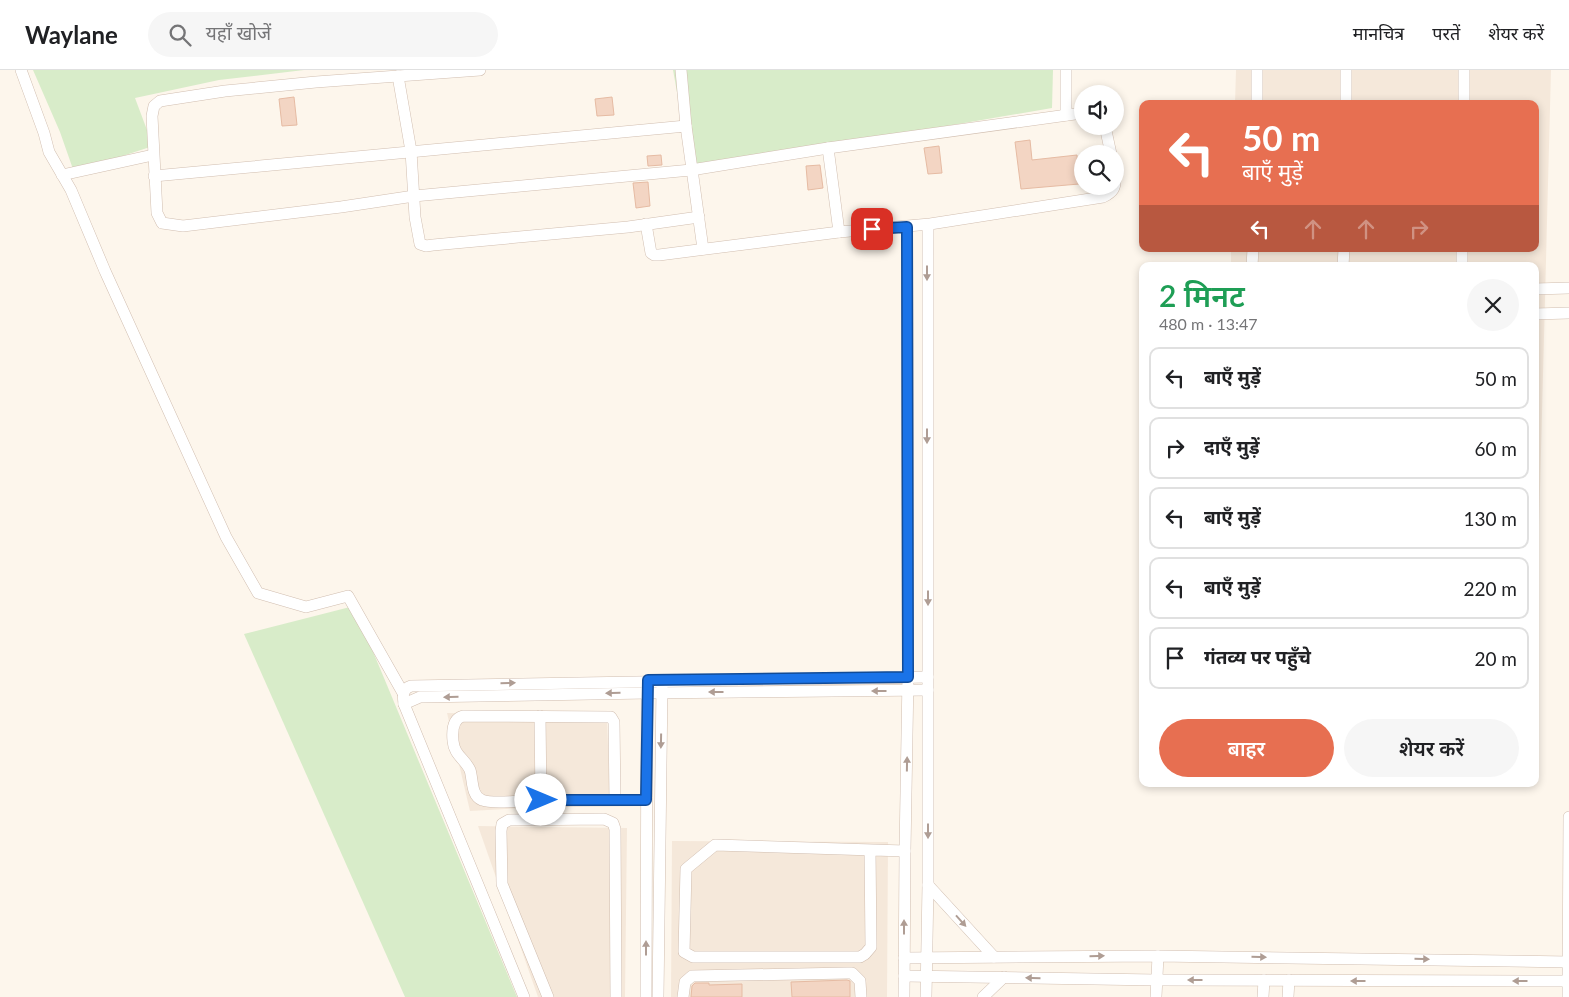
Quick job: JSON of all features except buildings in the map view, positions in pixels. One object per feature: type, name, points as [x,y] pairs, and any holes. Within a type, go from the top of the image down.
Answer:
[{"type":"street","points":[[22,70],[49,152],[71,190],[105,271],[226,537],[258,593],[306,607],[348,596],[403,699],[524,997]]},
{"type":"street","points":[[480,70],[398,76],[338,75],[160,101],[154,106],[152,116],[155,204],[158,219],[167,225],[183,226],[341,207],[414,196],[691,170],[828,148],[1074,114]]},
{"type":"street","points":[[682,70],[691,170],[703,249]]},
{"type":"street","points":[[1066,70],[1066,115]]},
{"type":"street","points":[[1257,100],[1258,70]]},
{"type":"street","points":[[1346,70],[1346,100]]},
{"type":"street","points":[[1464,70],[1464,100]]},
{"type":"street","points":[[398,76],[412,152],[414,196],[420,244],[426,246],[699,217]]},
{"type":"street","points":[[154,176],[686,126]]},
{"type":"street","points":[[828,148],[839,232]]},
{"type":"street","points":[[62,175],[154,155]]},
{"type":"street","points":[[646,224],[651,253],[654,255],[839,232],[928,225],[1103,197],[1106,195]]},
{"type":"street","points":[[926,997],[928,885],[928,225]]},
{"type":"street","points":[[904,997],[904,851],[908,691],[907,227]]},
{"type":"street","points":[[1539,289],[1569,288]]},
{"type":"street","points":[[1539,314],[1569,313]]},
{"type":"street","points":[[403,699],[407,687],[411,686],[928,676]]},
{"type":"street","points":[[646,997],[648,680]]},
{"type":"street","points":[[658,997],[662,680]]},
{"type":"street","points":[[403,699],[647,693],[928,690]]},
{"type":"street","points":[[615,800],[614,722],[611,717],[463,716],[457,719],[455,723],[452,733],[456,754],[469,769],[474,792],[483,801],[646,800]]},
{"type":"street","points":[[540,716],[541,800]]},
{"type":"street","points":[[1568,997],[1569,817]]},
{"type":"street","points":[[548,997],[502,884],[501,831],[502,824],[509,820],[604,819],[613,823],[615,829],[616,997]]},
{"type":"street","points":[[870,850],[870,947],[860,957],[693,957],[684,952],[686,869],[711,847],[721,844],[904,851]]},
{"type":"street","points":[[928,885],[994,957]]},
{"type":"street","points":[[904,958],[1158,956],[1569,962]]},
{"type":"street","points":[[1156,997],[1158,956]]},
{"type":"street","points":[[683,997],[685,982],[687,978],[692,976],[847,973],[852,973],[860,981],[861,997]]},
{"type":"street","points":[[904,976],[1158,980],[1569,981]]},
{"type":"street","points":[[983,997],[1004,977]]},
{"type":"street","points":[[1263,997],[1264,980]]},
{"type":"street","points":[[1288,997],[1289,980]]},
{"type":"shaded area","points":[[1236,70],[1551,70],[1539,528],[1539,262],[1231,262],[1231,252],[1539,252],[1539,100],[1235,100]]},
{"type":"shaded area","points":[[447,713],[607,717],[610,803],[470,811]]},
{"type":"shaded area","points":[[478,826],[627,828],[625,997],[538,997]]},
{"type":"shaded area","points":[[672,841],[888,842],[887,997],[671,997]]},
{"type":"green space","points":[[33,70],[304,70],[219,80],[135,98],[153,146],[74,172],[60,132]]},
{"type":"green space","points":[[673,70],[1053,70],[1052,108],[691,170]]},
{"type":"green space","points":[[354,606],[517,997],[405,997],[244,634]]},
{"type":"route","points":[[541,800],[646,800],[648,680],[908,677],[907,227],[872,229]]}]
